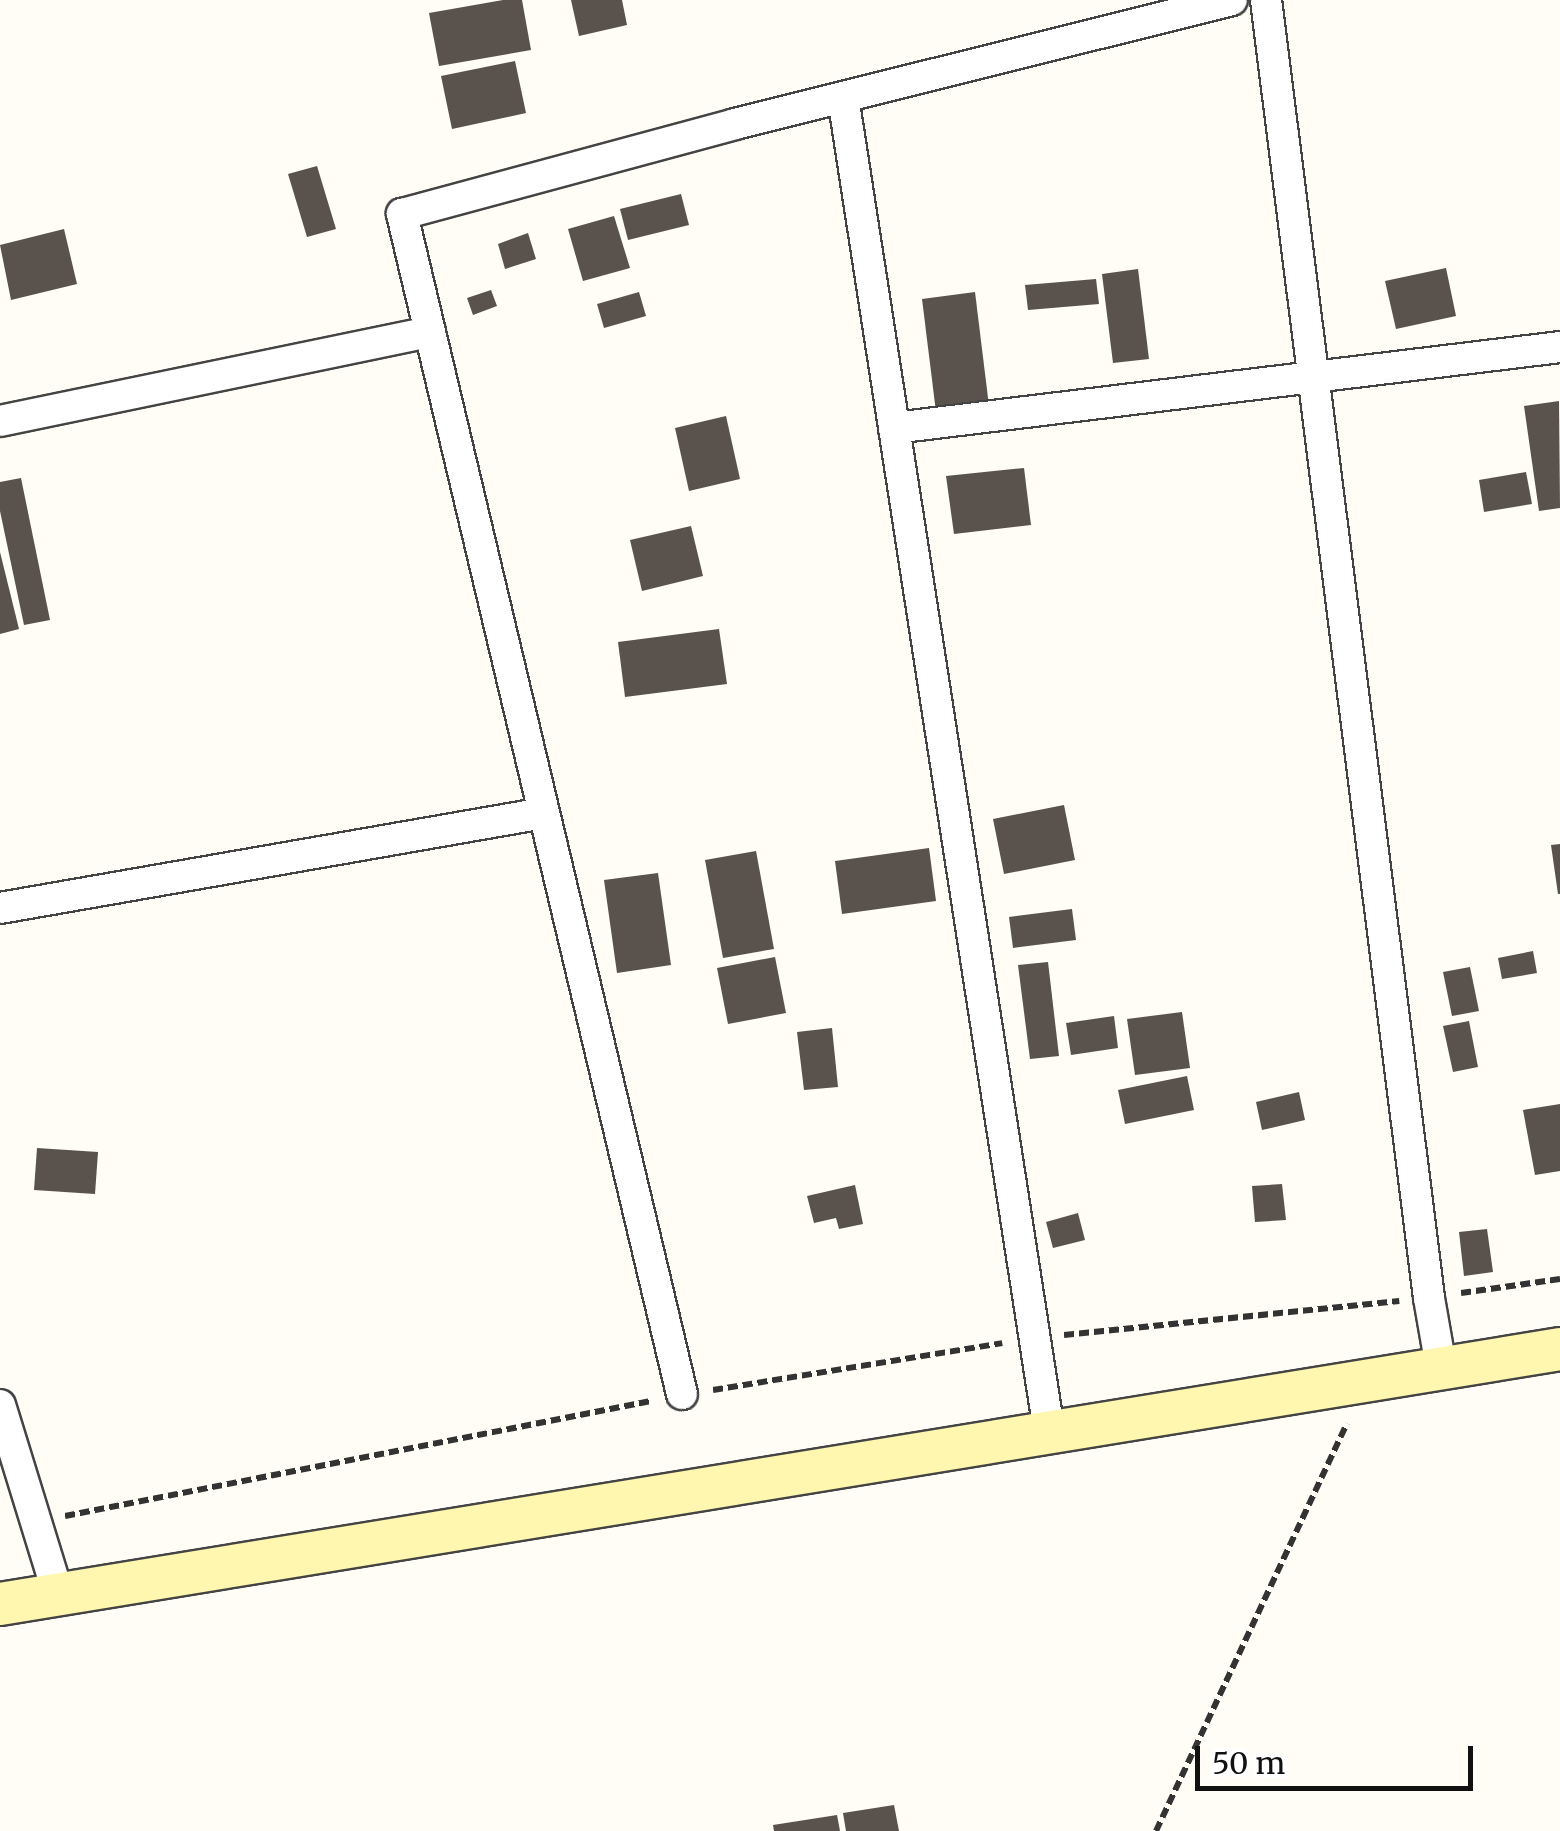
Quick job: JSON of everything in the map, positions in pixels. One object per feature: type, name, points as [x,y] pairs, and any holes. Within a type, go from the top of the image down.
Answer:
[{"type":"main road","points":[[0,1604],[1369,1377],[1560,1349]]},
{"type":"street","points":[[682,1394],[402,214],[843,97],[1232,0]]},
{"type":"street","points":[[1266,0],[1428,1298],[1441,1367]]},
{"type":"street","points":[[843,97],[1049,1430]]},
{"type":"street","points":[[0,420],[430,332]]},
{"type":"street","points":[[894,428],[1560,347]]},
{"type":"street","points":[[0,908],[544,813]]},
{"type":"street","points":[[0,1405],[58,1594]]},
{"type":"path","points":[[1428,1298],[1560,1279]]},
{"type":"path","points":[[1156,1831],[1369,1377]]},
{"type":"building","points":[[522,0],[531,50],[439,66],[429,13]]},
{"type":"building","points":[[571,0],[622,0],[627,25],[579,36]]},
{"type":"building","points":[[515,61],[526,113],[452,129],[441,76]]},
{"type":"building","points":[[317,166],[336,229],[307,237],[288,174]]},
{"type":"building","points":[[681,194],[689,225],[628,240],[620,209]]},
{"type":"building","points":[[614,216],[630,268],[583,281],[568,229]]},
{"type":"building","points":[[64,229],[77,284],[11,300],[0,245]]},
{"type":"building","points":[[528,233],[536,259],[505,269],[498,244]]},
{"type":"building","points":[[1446,268],[1456,316],[1396,329],[1385,281]]},
{"type":"building","points":[[1138,269],[1149,359],[1113,363],[1102,274]]},
{"type":"building","points":[[1096,279],[1099,304],[1028,310],[1025,285]]},
{"type":"building","points":[[491,290],[497,306],[473,315],[467,298]]},
{"type":"building","points":[[639,292],[646,316],[604,328],[597,304]]},
{"type":"building","points":[[975,292],[989,406],[936,412],[922,299]]},
{"type":"building","points":[[1559,401],[1560,508],[1539,511],[1524,406]]},
{"type":"building","points":[[726,416],[740,479],[689,491],[675,428]]},
{"type":"building","points":[[1024,468],[1031,525],[954,534],[946,476]]},
{"type":"building","points":[[1526,472],[1532,504],[1484,512],[1479,480]]},
{"type":"building","points":[[21,478],[50,620],[24,625],[0,511],[0,482]]},
{"type":"building","points":[[691,526],[703,576],[642,591],[630,540]]},
{"type":"building","points":[[0,552],[19,629],[0,634]]},
{"type":"building","points":[[719,629],[727,684],[625,697],[618,642]]},
{"type":"building","points":[[1064,805],[1075,860],[1004,874],[993,819]]},
{"type":"building","points":[[1560,844],[1560,894],[1558,894],[1551,845]]},
{"type":"building","points":[[929,848],[936,901],[842,914],[835,861]]},
{"type":"building","points":[[756,851],[774,949],[723,958],[705,860]]},
{"type":"building","points":[[658,873],[671,965],[617,973],[604,880]]},
{"type":"building","points":[[1072,909],[1076,940],[1013,948],[1009,917]]},
{"type":"building","points":[[1533,951],[1537,973],[1502,979],[1498,958]]},
{"type":"building","points":[[775,957],[786,1013],[728,1024],[717,968]]},
{"type":"building","points":[[1048,962],[1059,1056],[1030,1059],[1018,965]]},
{"type":"building","points":[[1470,967],[1479,1011],[1452,1016],[1443,972]]},
{"type":"building","points":[[1182,1012],[1190,1068],[1135,1075],[1127,1019]]},
{"type":"building","points":[[1114,1016],[1118,1048],[1071,1055],[1066,1023]]},
{"type":"building","points":[[1469,1021],[1478,1067],[1453,1072],[1443,1026]]},
{"type":"building","points":[[832,1028],[838,1087],[804,1090],[797,1032]]},
{"type":"building","points":[[1187,1076],[1194,1110],[1125,1124],[1118,1090]]},
{"type":"building","points":[[1299,1092],[1305,1120],[1262,1130],[1256,1102]]},
{"type":"building","points":[[1560,1104],[1560,1171],[1535,1175],[1523,1110]]},
{"type":"building","points":[[37,1148],[98,1152],[95,1194],[34,1190]]},
{"type":"building","points":[[1282,1184],[1286,1220],[1255,1222],[1252,1186]]},
{"type":"building","points":[[855,1185],[863,1224],[839,1229],[836,1218],[814,1223],[807,1196]]},
{"type":"building","points":[[1078,1213],[1085,1240],[1053,1248],[1046,1222]]},
{"type":"building","points":[[1487,1229],[1493,1272],[1464,1276],[1459,1232]]},
{"type":"building","points":[[894,1805],[899,1831],[846,1831],[843,1813]]},
{"type":"building","points":[[837,1815],[840,1831],[774,1831],[773,1825]]}]
